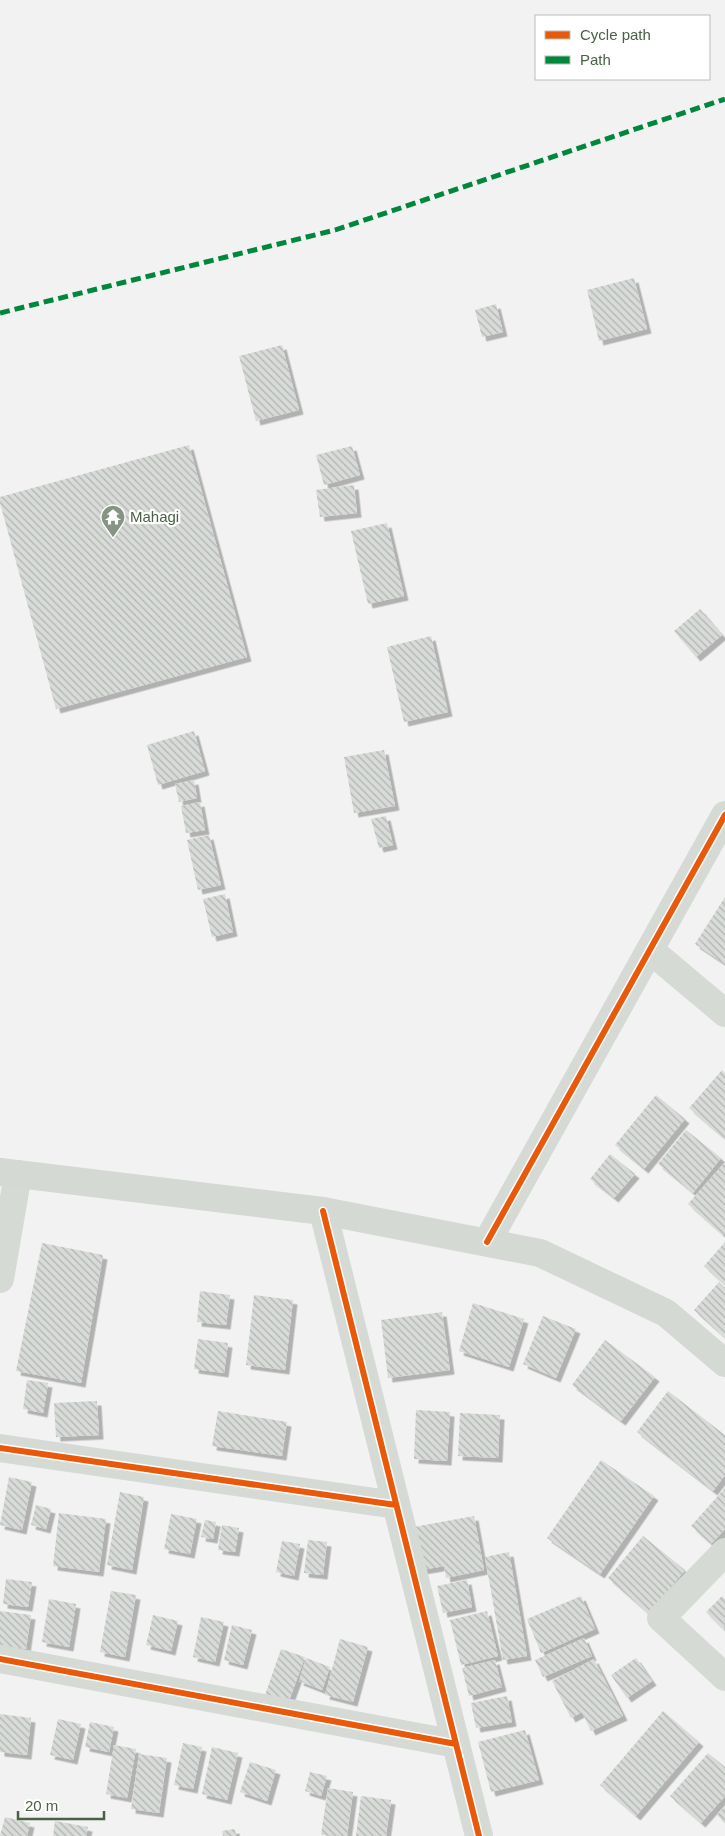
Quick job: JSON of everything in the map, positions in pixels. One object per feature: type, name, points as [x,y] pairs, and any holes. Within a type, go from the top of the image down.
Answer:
[{"type":"main road","points":[[9,1173],[323,1211],[540,1253],[666,1313],[725,1363]]},
{"type":"street","points":[[487,1242],[725,815]]},
{"type":"street","points":[[650,950],[725,1013]]},
{"type":"street","points":[[0,1279],[9,1173]]},
{"type":"street","points":[[323,1211],[479,1836]]},
{"type":"street","points":[[0,1448],[396,1506]]},
{"type":"street","points":[[725,1552],[661,1618],[725,1677]]},
{"type":"street","points":[[0,1659],[456,1744]]},
{"type":"building","points":[[634,278],[647,329],[599,341],[587,290]]},
{"type":"building","points":[[496,304],[503,332],[482,337],[475,310]]},
{"type":"building","points":[[282,345],[299,410],[256,421],[239,356]]},
{"type":"building","points":[[189,445],[247,657],[56,709],[0,503],[0,497]]},
{"type":"building","points":[[352,446],[360,475],[324,485],[316,455]]},
{"type":"building","points":[[354,485],[357,513],[320,517],[316,490]]},
{"type":"building","points":[[387,523],[404,596],[368,604],[351,531]]},
{"type":"building","points":[[700,609],[722,635],[696,657],[674,631]]},
{"type":"building","points":[[431,636],[448,712],[404,722],[387,647]]},
{"type":"building","points":[[194,731],[205,771],[158,785],[147,745]]},
{"type":"building","points":[[384,750],[395,806],[354,813],[344,757]]},
{"type":"building","points":[[194,780],[197,798],[179,802],[175,784]]},
{"type":"building","points":[[200,802],[205,830],[186,833],[181,806]]},
{"type":"building","points":[[386,816],[393,845],[379,848],[371,819]]},
{"type":"building","points":[[209,835],[221,885],[198,890],[187,840]]},
{"type":"building","points":[[225,894],[233,932],[212,937],[203,899]]},
{"type":"building","points":[[725,897],[725,964],[695,944]]},
{"type":"building","points":[[722,1070],[725,1073],[725,1139],[689,1108]]},
{"type":"building","points":[[656,1095],[685,1119],[644,1169],[615,1145]]},
{"type":"building","points":[[686,1130],[721,1158],[693,1193],[658,1164]]},
{"type":"building","points":[[610,1154],[635,1174],[614,1198],[590,1179]]},
{"type":"building","points":[[725,1162],[725,1233],[723,1235],[688,1204]]},
{"type":"building","points":[[725,1242],[725,1285],[704,1266]]},
{"type":"building","points":[[42,1243],[103,1255],[81,1383],[16,1371]]},
{"type":"building","points":[[719,1282],[725,1288],[725,1338],[694,1310]]},
{"type":"building","points":[[200,1291],[230,1295],[226,1325],[197,1322]]},
{"type":"building","points":[[254,1295],[293,1300],[285,1370],[246,1365]]},
{"type":"building","points":[[473,1303],[524,1319],[509,1367],[459,1351]]},
{"type":"building","points":[[442,1312],[450,1370],[388,1378],[381,1320]]},
{"type":"building","points":[[543,1316],[576,1329],[556,1378],[523,1364]]},
{"type":"building","points":[[198,1339],[228,1343],[224,1373],[194,1369]]},
{"type":"building","points":[[605,1340],[655,1377],[621,1421],[572,1385]]},
{"type":"building","points":[[27,1380],[48,1383],[43,1413],[23,1409]]},
{"type":"building","points":[[668,1391],[725,1435],[725,1475],[713,1491],[637,1432]]},
{"type":"building","points":[[97,1401],[99,1435],[56,1437],[54,1403]]},
{"type":"building","points":[[416,1410],[450,1412],[447,1461],[414,1459]]},
{"type":"building","points":[[218,1411],[287,1422],[282,1456],[212,1446]]},
{"type":"building","points":[[460,1413],[500,1415],[498,1458],[458,1456]]},
{"type":"building","points":[[601,1460],[654,1496],[600,1574],[547,1538]]},
{"type":"building","points":[[9,1477],[32,1482],[22,1530],[0,1525]]},
{"type":"building","points":[[725,1488],[725,1529],[711,1544],[691,1526]]},
{"type":"building","points":[[120,1492],[144,1497],[132,1570],[107,1565]]},
{"type":"building","points":[[36,1505],[51,1509],[46,1529],[31,1525]]},
{"type":"building","points":[[59,1513],[106,1519],[99,1572],[53,1566]]},
{"type":"building","points":[[171,1514],[197,1519],[190,1554],[164,1549]]},
{"type":"building","points":[[474,1516],[484,1570],[446,1578],[444,1566],[416,1571],[408,1528]]},
{"type":"building","points":[[205,1520],[216,1522],[213,1539],[201,1537]]},
{"type":"building","points":[[222,1525],[239,1528],[235,1552],[218,1550]]},
{"type":"building","points":[[643,1536],[685,1570],[649,1614],[608,1578]]},
{"type":"building","points":[[308,1540],[327,1542],[323,1575],[304,1573]]},
{"type":"building","points":[[282,1541],[300,1544],[294,1576],[276,1572]]},
{"type":"building","points":[[509,1552],[527,1656],[503,1660],[485,1557]]},
{"type":"building","points":[[6,1579],[32,1582],[28,1607],[3,1604]]},
{"type":"building","points":[[467,1580],[472,1607],[443,1613],[437,1586]]},
{"type":"building","points":[[111,1591],[136,1595],[125,1657],[100,1652]]},
{"type":"building","points":[[581,1596],[595,1629],[541,1653],[527,1619]]},
{"type":"building","points":[[722,1596],[725,1599],[724,1630],[706,1612]]},
{"type":"building","points":[[49,1599],[76,1604],[69,1647],[42,1642]]},
{"type":"building","points":[[0,1611],[31,1615],[26,1649],[0,1645]]},
{"type":"building","points":[[487,1611],[498,1656],[461,1665],[450,1620]]},
{"type":"building","points":[[153,1615],[178,1621],[171,1651],[146,1645]]},
{"type":"building","points":[[201,1617],[224,1622],[215,1662],[193,1657]]},
{"type":"building","points":[[232,1625],[252,1630],[243,1665],[224,1660]]},
{"type":"building","points":[[584,1638],[592,1656],[543,1677],[535,1660]]},
{"type":"building","points":[[340,1639],[368,1647],[353,1702],[325,1695]]},
{"type":"building","points":[[281,1649],[305,1657],[286,1709],[263,1701]]},
{"type":"building","points":[[306,1658],[330,1667],[322,1690],[299,1681]]},
{"type":"building","points":[[636,1658],[652,1681],[627,1698],[611,1675]]},
{"type":"building","points":[[594,1659],[623,1716],[591,1731],[582,1712],[571,1718],[552,1681]]},
{"type":"building","points":[[495,1660],[502,1687],[469,1696],[462,1668]]},
{"type":"building","points":[[507,1696],[512,1722],[476,1728],[471,1703]]},
{"type":"building","points":[[663,1711],[699,1742],[636,1816],[600,1785]]},
{"type":"building","points":[[0,1714],[31,1718],[27,1755],[0,1752]]},
{"type":"building","points":[[58,1719],[81,1724],[73,1760],[50,1755]]},
{"type":"building","points":[[90,1722],[114,1727],[109,1752],[85,1747]]},
{"type":"building","points":[[525,1730],[539,1780],[491,1792],[478,1742]]},
{"type":"building","points":[[183,1743],[202,1747],[193,1789],[174,1785]]},
{"type":"building","points":[[114,1745],[136,1749],[127,1798],[106,1794]]},
{"type":"building","points":[[212,1747],[238,1753],[227,1800],[202,1794]]},
{"type":"building","points":[[708,1753],[725,1767],[725,1796],[701,1823],[670,1796]]},
{"type":"building","points":[[139,1754],[167,1758],[159,1813],[131,1809]]},
{"type":"building","points":[[250,1762],[276,1770],[267,1801],[240,1792]]},
{"type":"building","points":[[310,1772],[327,1776],[321,1796],[305,1791]]},
{"type":"building","points":[[328,1788],[353,1792],[347,1836],[321,1835]]},
{"type":"building","points":[[361,1796],[391,1800],[386,1836],[356,1836]]},
{"type":"building","points":[[725,1806],[725,1823],[717,1815]]},
{"type":"building","points":[[5,1817],[30,1823],[27,1836],[0,1836]]},
{"type":"building","points":[[55,1821],[88,1827],[86,1836],[53,1836]]},
{"type":"building","points":[[235,1829],[236,1836],[223,1836],[222,1831]]},
{"type":"marked path","points":[[0,313],[335,230],[725,99]]},
{"type":"cycle path","points":[[487,1242],[725,815]]},
{"type":"cycle path","points":[[323,1211],[479,1836]]},
{"type":"cycle path","points":[[0,1448],[396,1505]]},
{"type":"cycle path","points":[[0,1659],[456,1744]]},
{"type":"place","name":"Mahagi","points":[[113,538]]}]
